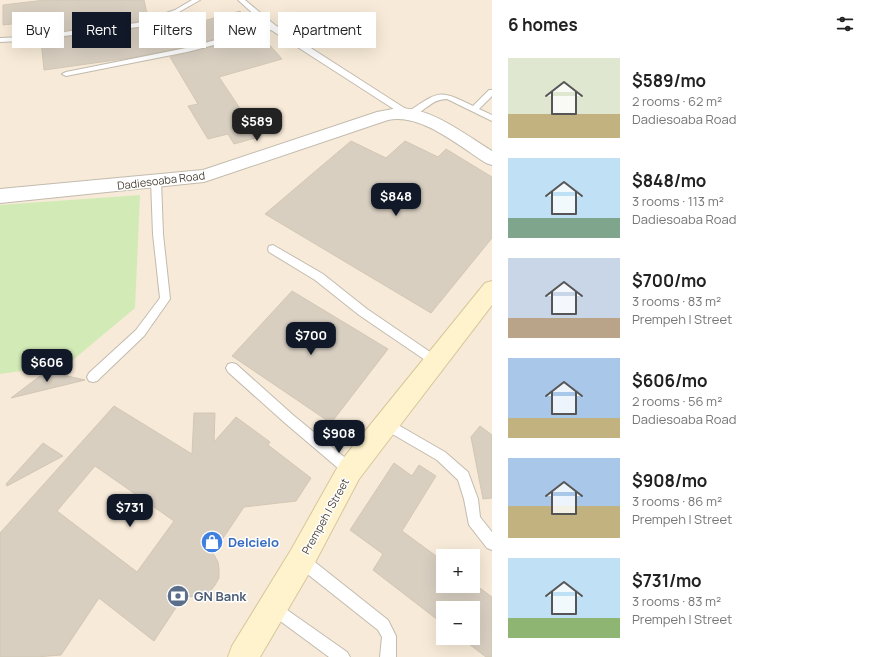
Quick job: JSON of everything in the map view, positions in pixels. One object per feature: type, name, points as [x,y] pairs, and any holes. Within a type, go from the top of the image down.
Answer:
[{"type":"main road","name":"Prempeh I Street","points":[[243,657],[301,560],[350,470],[492,289]]},
{"type":"street","name":"Dadiesoaba Road","points":[[0,196],[204,176],[383,116],[409,114],[430,121],[492,159]]},
{"type":"lane","points":[[0,40],[23,39],[138,25],[177,11],[197,0]]},
{"type":"lane","points":[[241,0],[272,27],[409,114],[441,96],[448,97],[492,118]]},
{"type":"lane","points":[[66,74],[187,50],[272,27]]},
{"type":"lane","points":[[474,109],[488,101],[492,92]]},
{"type":"lane","points":[[93,378],[140,333],[165,299],[158,234],[156,181]]},
{"type":"lane","points":[[273,249],[319,277],[363,312],[435,361]]},
{"type":"lane","points":[[232,368],[289,420],[350,470]]},
{"type":"lane","points":[[386,424],[441,456],[463,476],[471,499],[474,520],[492,543]]},
{"type":"lane","points":[[301,560],[383,625],[389,636],[388,657]]},
{"type":"lane","points":[[273,607],[342,657]]},
{"type":"shaded area","points":[[0,0],[492,0],[492,657],[0,657]]},
{"type":"green space","points":[[140,195],[135,308],[68,364],[0,374],[0,205]]},
{"type":"building","points":[[45,0],[144,0],[147,12],[139,12],[139,21],[131,23],[131,12],[72,12],[72,29],[64,30],[64,12],[12,12],[12,24],[3,25],[3,5]]},
{"type":"building","points":[[214,18],[214,39],[206,41],[206,20]]},
{"type":"building","points":[[138,28],[139,48],[181,48],[130,58],[44,70],[42,48],[64,48],[64,37],[72,36],[72,48],[131,48],[131,29]]},
{"type":"building","points":[[270,45],[282,59],[219,77],[259,137],[234,144],[228,134],[208,139],[188,106],[198,104],[170,57],[214,46],[214,48],[270,48]]},
{"type":"building","points":[[351,141],[386,158],[405,141],[438,157],[446,149],[492,177],[492,238],[431,313],[265,214]]},
{"type":"building","points":[[292,291],[388,349],[331,423],[232,356]]},
{"type":"building","points":[[50,372],[85,380],[11,398],[44,373]]},
{"type":"building","points":[[114,406],[192,454],[194,413],[215,413],[214,442],[236,417],[270,442],[268,445],[311,478],[296,501],[244,507],[213,553],[218,562],[219,569],[219,578],[215,585],[209,593],[201,596],[183,597],[154,641],[99,598],[61,655],[0,657],[0,533]],"holes":[[[95,466],[174,521],[137,572],[57,511]]]},
{"type":"building","points":[[480,426],[492,435],[492,498],[483,499],[471,437]]},
{"type":"building","points":[[43,443],[63,456],[7,486],[6,484]]},
{"type":"building","points":[[394,463],[412,476],[419,465],[436,476],[402,531],[436,556],[436,593],[480,593],[480,588],[492,597],[492,657],[486,657],[470,645],[480,645],[480,601],[436,601],[436,619],[373,570],[383,554],[350,530]]},
{"type":"place","name":"Delcielo","points":[[212,542]]},
{"type":"place","name":"GN Bank","points":[[178,596]]}]
